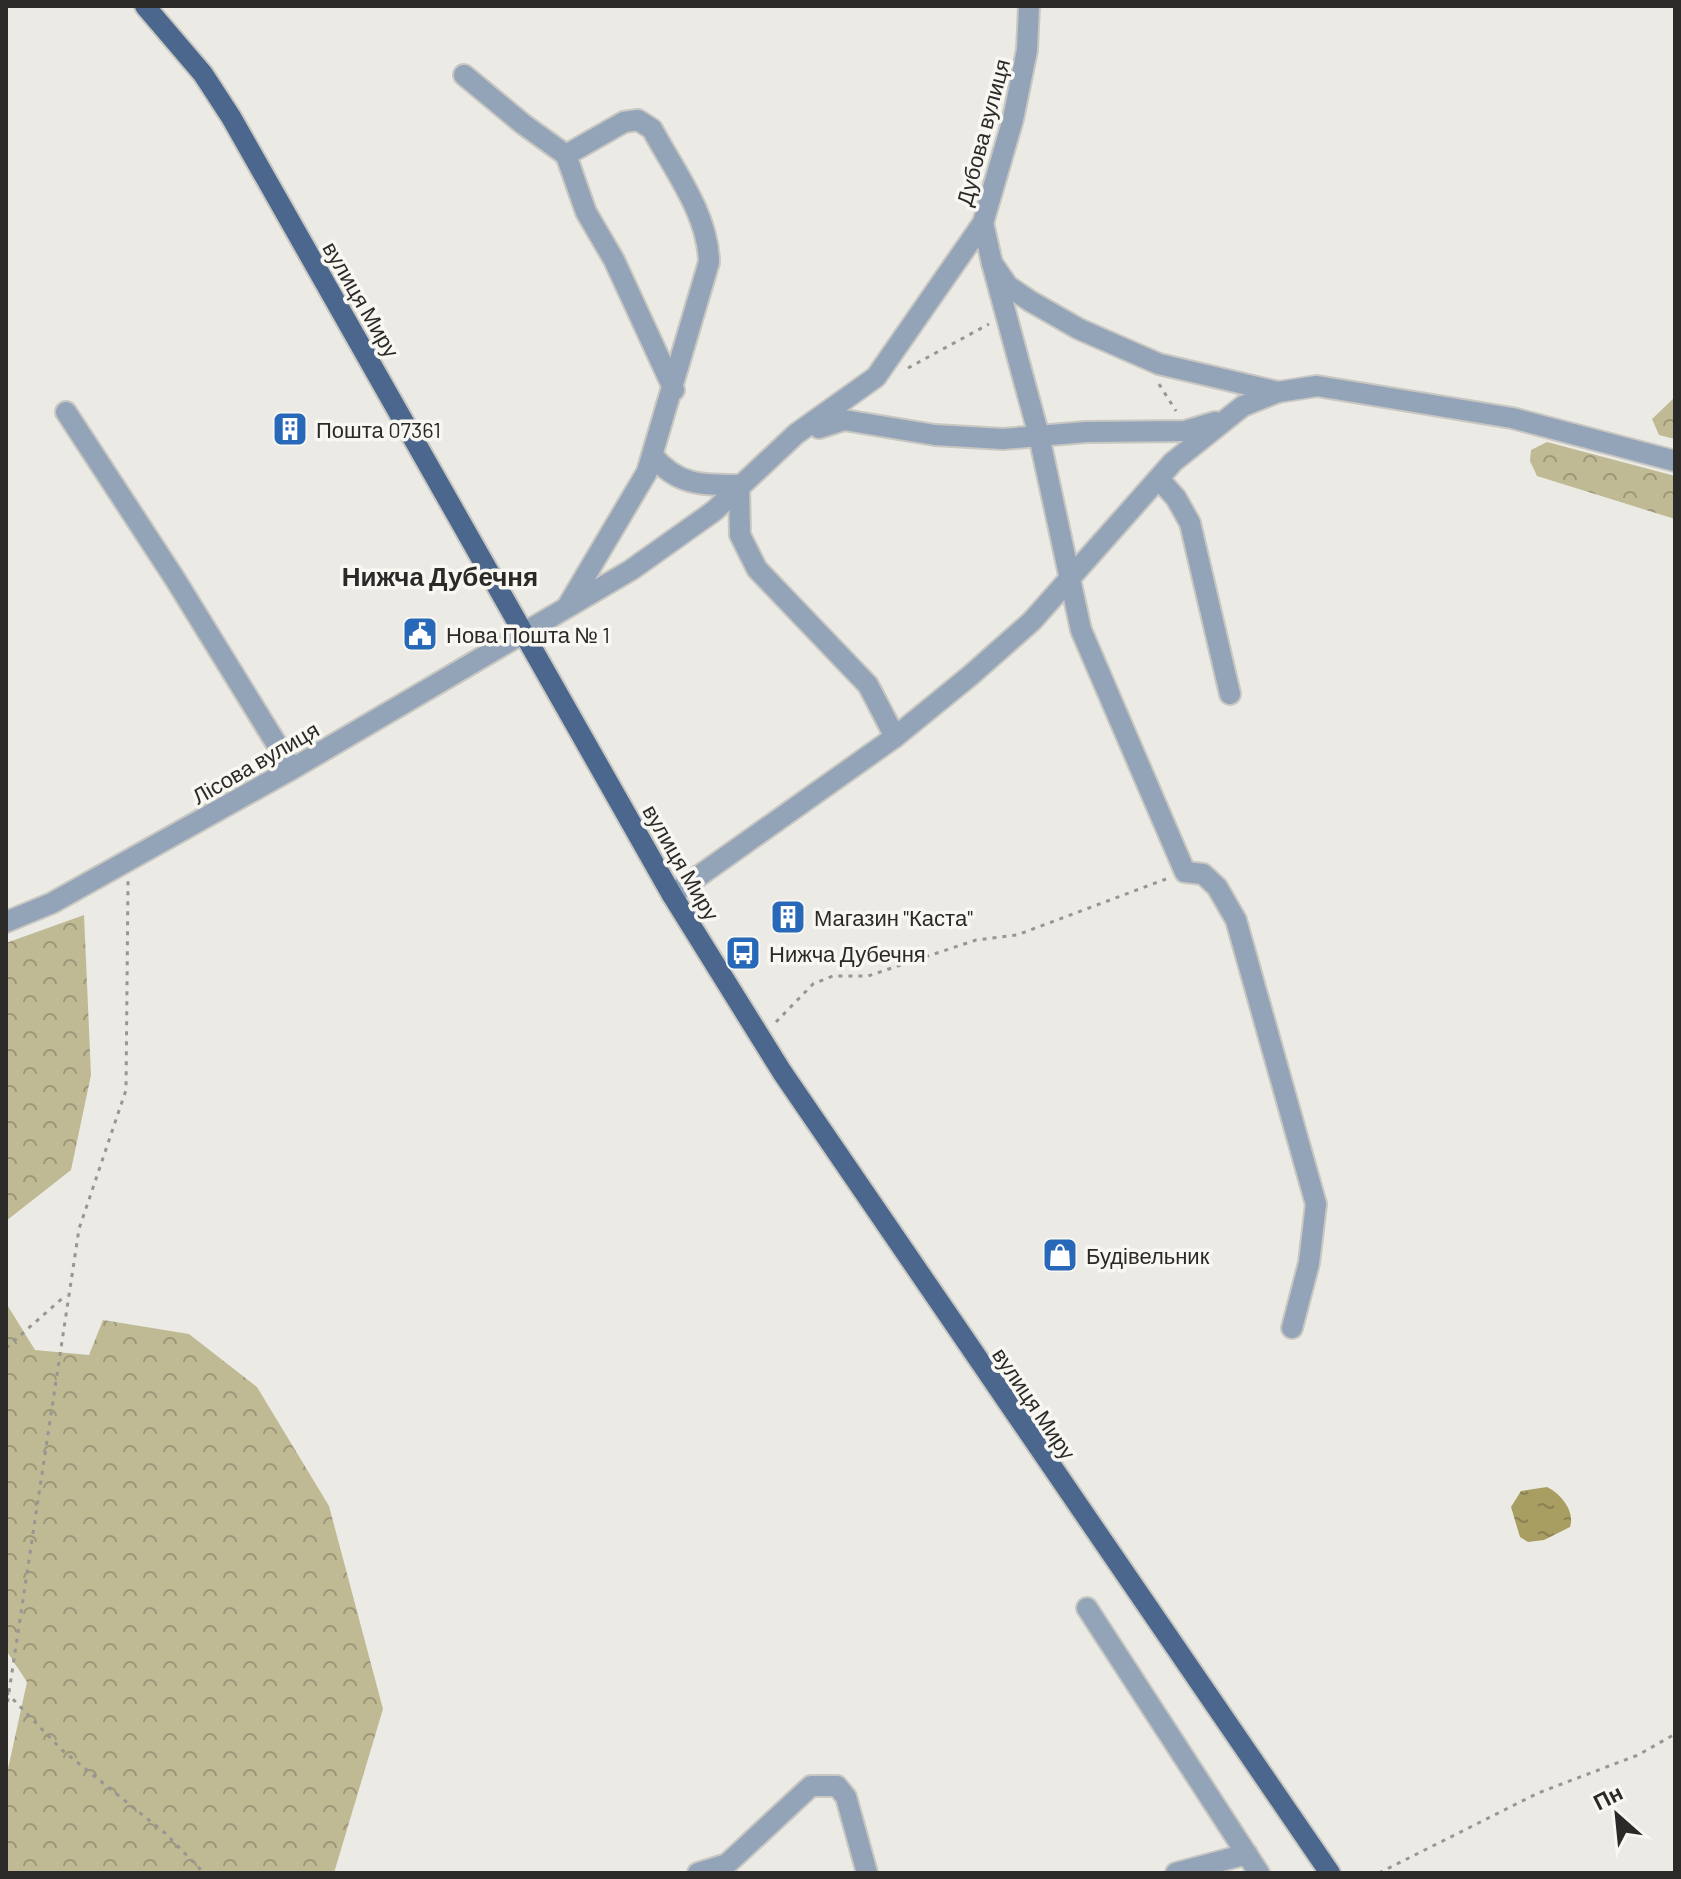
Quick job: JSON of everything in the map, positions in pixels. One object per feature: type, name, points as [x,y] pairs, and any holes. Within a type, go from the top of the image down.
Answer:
[{"type":"main road","name":"вулиця Миру","points":[[145,6],[203,74],[231,117],[672,895],[761,1039],[865,1196],[1330,1873]]},
{"type":"street","name":"Дубова вулиця","points":[[983,223],[1013,119],[1027,50],[1029,6]]},
{"type":"street","points":[[464,75],[566,155],[586,212],[614,260],[674,390]]},
{"type":"street","points":[[565,610],[653,456],[709,262],[709,243],[701,220],[652,129],[638,120],[624,122],[566,155]]},
{"type":"street","name":"Лісова вулиця","points":[[6,922],[52,903],[292,769],[524,635],[677,538],[714,511],[796,434],[876,377],[983,223]]},
{"type":"street","points":[[983,223],[1039,436],[1068,582],[1081,630],[1185,872],[1203,874],[1210,880],[1236,920],[1316,1204],[1309,1263],[1292,1328]]},
{"type":"street","points":[[992,263],[1008,286],[1079,329],[1159,364],[1278,392]]},
{"type":"street","points":[[672,895],[895,737],[1032,621],[1159,479],[1223,420],[1243,406],[1278,392],[1317,386],[1512,418],[1675,461]]},
{"type":"street","points":[[66,412],[175,579],[292,769]]},
{"type":"street","points":[[796,434],[844,420],[935,435],[1003,439],[1185,431],[1223,420]]},
{"type":"street","points":[[653,456],[680,480],[700,485],[739,485],[740,535],[757,569],[868,685],[895,737]]},
{"type":"street","points":[[1159,479],[1176,498],[1190,523],[1230,694]]},
{"type":"street","points":[[1087,1608],[1259,1873]]},
{"type":"street","points":[[698,1873],[727,1864],[811,1786],[837,1786],[846,1797],[867,1873]]},
{"type":"street","points":[[1176,1873],[1247,1854]]},
{"type":"path","points":[[898,373],[1005,316]]},
{"type":"path","points":[[1154,377],[1185,431]]},
{"type":"path","points":[[6,1712],[66,1295],[79,1229],[126,1090],[128,862]]},
{"type":"path","points":[[761,1039],[813,984],[833,976],[868,976],[976,940],[1017,935],[1185,872]]},
{"type":"path","points":[[6,1348],[66,1295]]},
{"type":"path","points":[[8,1694],[62,1750],[165,1833],[204,1873]]},
{"type":"path","points":[[1379,1873],[1538,1793],[1638,1755],[1675,1734]]},
{"type":"green space","points":[[1675,397],[1675,439],[1659,435],[1652,419]]},
{"type":"green space","points":[[1547,442],[1675,476],[1675,519],[1537,476],[1530,461],[1531,450]]},
{"type":"green space","points":[[84,915],[91,1075],[71,1170],[6,1221],[6,943]]},
{"type":"green space","points":[[6,1303],[35,1350],[89,1355],[103,1320],[189,1334],[257,1387],[329,1506],[383,1709],[334,1873],[6,1873],[6,1778],[27,1682],[6,1650]]},
{"type":"water","points":[[1547,1487],[1566,1504],[1570,1527],[1544,1540],[1528,1542],[1520,1537],[1511,1507],[1521,1491]]},
{"type":"place","name":"Пошта 07361","points":[[290,429]]},
{"type":"place","name":"Нова Пошта № 1","points":[[420,634]]},
{"type":"place","name":"Магазин \"Каста\"","points":[[788,917]]},
{"type":"place","name":"Нижча Дубечня","points":[[743,953]]},
{"type":"place","name":"Будівельник","points":[[1060,1255]]},
{"type":"district","name":"Нижча Дубечня","points":[[440,575]]}]
